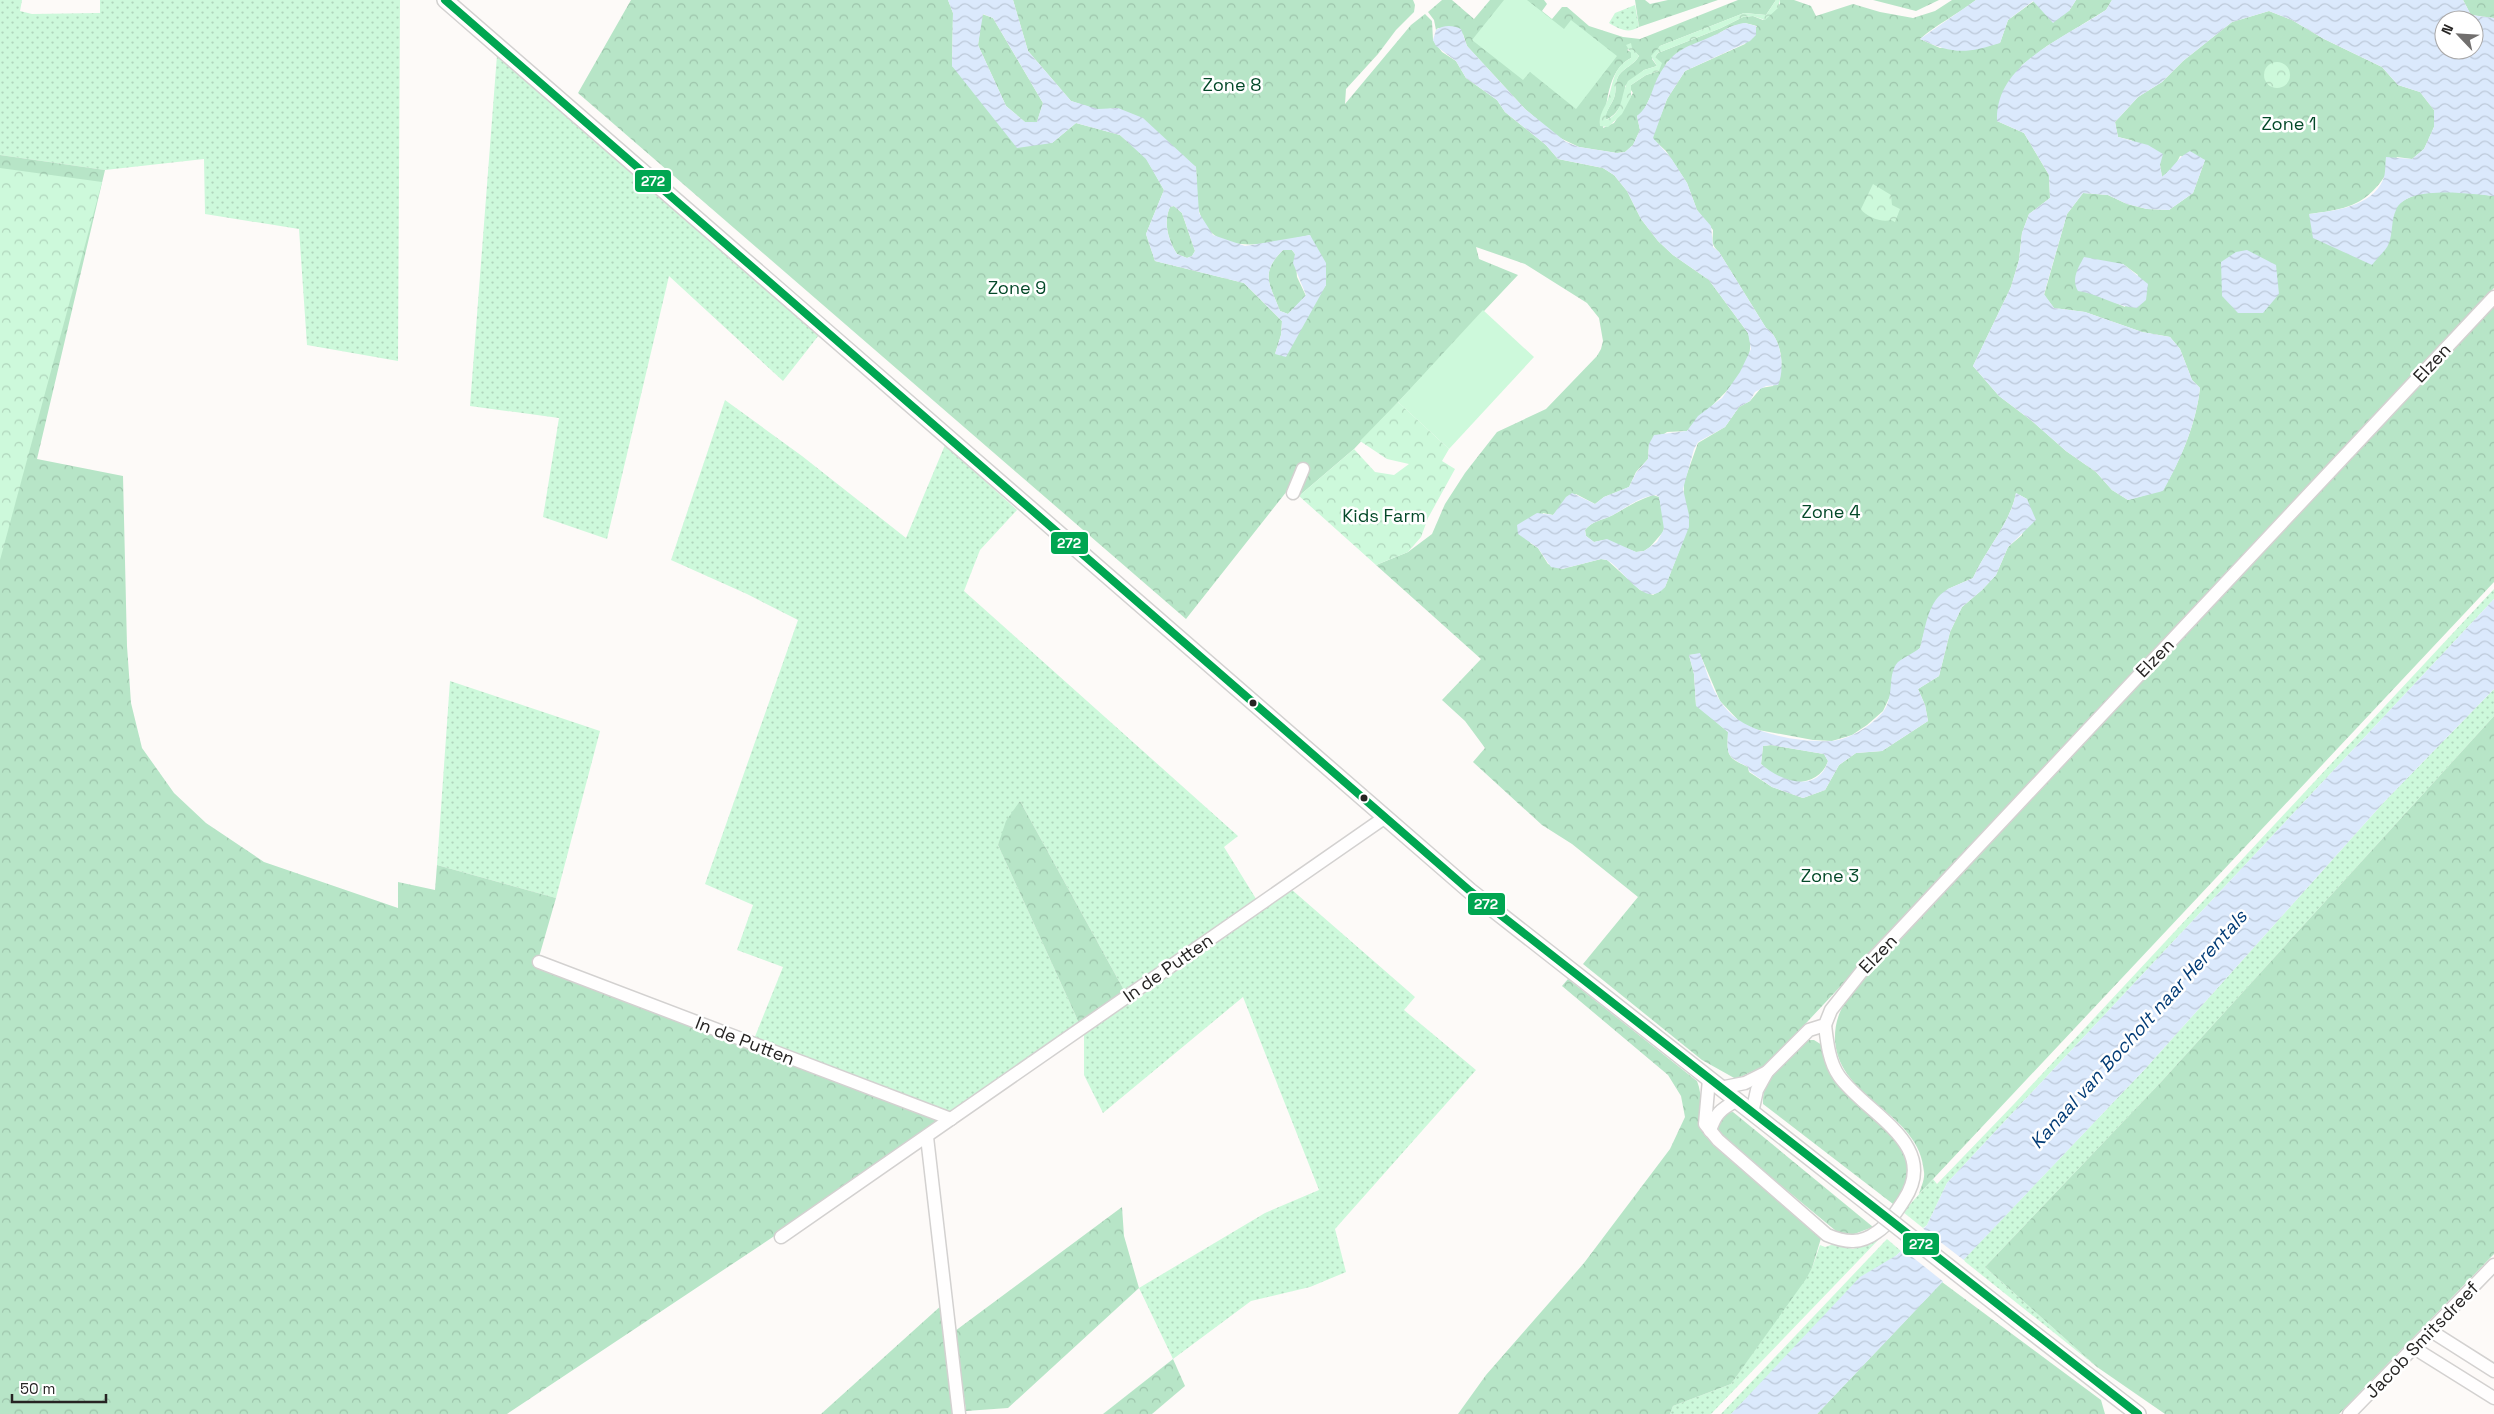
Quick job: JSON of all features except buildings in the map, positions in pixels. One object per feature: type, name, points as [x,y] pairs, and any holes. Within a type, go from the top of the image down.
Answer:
[{"type":"main road","points":[[445,0],[1384,818],[1552,957],[2137,1414]]},
{"type":"street","name":"Elzen","points":[[1825,1025],[1831,1010],[1866,966],[2494,297]]},
{"type":"street","points":[[1293,493],[1303,469]]},
{"type":"street","name":"In de Putten","points":[[781,1237],[928,1138],[951,1119],[1384,818]]},
{"type":"street","name":"In de Putten","points":[[539,962],[951,1119]]},
{"type":"street","points":[[1752,1113],[1757,1090],[1767,1072],[1809,1030],[1825,1025],[1829,1051],[1839,1076],[1898,1135],[1908,1148],[1915,1164],[1910,1191],[1879,1231],[1865,1239],[1854,1242],[1840,1240],[1828,1235],[1705,1124],[1705,1111],[1714,1084],[1745,1083],[1767,1072]]},
{"type":"street","points":[[1710,1130],[1714,1116],[1720,1109],[1736,1101]]},
{"type":"street","points":[[928,1138],[959,1414]]},
{"type":"street","name":"Jacob Smitsdreef","points":[[2349,1414],[2494,1265]]},
{"type":"street","points":[[2431,1331],[2494,1371]]},
{"type":"street","points":[[2414,1348],[2494,1398]]},
{"type":"green space","points":[[0,0],[22,0],[20,11],[32,14],[100,13],[100,0],[400,0],[398,361],[307,345],[299,229],[205,214],[204,159],[105,170],[0,155]]},
{"type":"green space","points":[[631,0],[948,0],[953,13],[952,66],[1052,143],[1076,123],[1120,135],[1146,158],[1164,190],[1146,234],[1155,261],[1244,283],[1282,321],[1281,335],[1275,354],[1326,285],[1310,235],[1281,241],[1249,244],[1234,243],[1220,239],[1209,230],[1201,217],[1198,205],[1196,167],[1118,108],[1098,110],[1071,101],[1028,51],[1013,0],[1413,0],[1415,5],[1414,12],[1396,30],[1378,54],[1346,89],[1345,104],[1411,25],[1425,14],[1432,21],[1433,40],[1442,52],[1456,61],[1466,78],[1497,100],[1505,112],[1546,145],[1558,159],[1603,168],[1614,175],[1627,191],[1641,219],[1658,241],[1673,255],[1709,280],[1748,333],[1750,347],[1747,361],[1730,387],[1687,431],[1667,432],[1649,444],[1648,459],[1636,472],[1629,487],[1604,497],[1595,504],[1576,494],[1553,515],[1543,513],[1530,543],[1538,548],[1548,564],[1562,569],[1601,559],[1607,560],[1640,590],[1653,595],[1665,587],[1683,541],[1684,482],[1698,443],[1725,427],[1739,407],[1750,401],[1761,388],[1773,386],[1781,367],[1780,351],[1776,340],[1766,328],[1714,246],[1713,230],[1697,210],[1687,183],[1666,151],[1652,138],[1667,99],[1685,71],[1745,44],[1757,26],[1745,23],[1730,27],[1667,62],[1643,112],[1637,116],[1640,130],[1633,145],[1625,152],[1617,153],[1579,147],[1558,137],[1525,109],[1467,46],[1463,34],[1438,28],[1436,30],[1434,20],[1428,12],[1442,0],[1452,0],[1474,19],[1490,0],[1544,0],[1547,4],[1542,11],[1552,19],[1562,7],[1567,7],[1589,26],[1623,37],[1640,39],[1738,0],[1776,0],[1766,15],[1744,13],[1660,46],[1652,59],[1657,66],[1644,70],[1625,86],[1620,106],[1610,118],[1605,120],[1607,111],[1614,98],[1619,75],[1635,62],[1639,56],[1631,48],[1627,50],[1631,52],[1631,58],[1617,71],[1613,79],[1607,99],[1603,128],[1614,123],[1633,93],[1629,87],[1646,75],[1659,71],[1655,57],[1658,53],[1721,28],[1743,17],[1753,16],[1763,20],[1780,4],[1780,0],[1794,0],[1811,6],[1816,16],[1853,4],[1880,12],[1913,18],[1935,11],[1952,0],[1976,0],[1920,39],[1940,48],[2000,43],[2008,20],[2034,1],[2069,11],[2076,0],[2112,0],[2106,10],[2047,46],[2022,65],[1997,121],[2024,133],[2049,175],[2050,198],[2029,214],[2022,233],[2019,260],[2011,287],[1973,366],[1999,396],[2032,421],[2066,451],[2096,472],[2112,490],[2128,500],[2163,490],[2187,441],[2195,415],[2200,388],[2192,380],[2180,349],[2170,337],[2142,332],[2085,312],[2054,308],[2044,295],[2067,214],[2083,193],[2108,195],[2127,204],[2147,209],[2169,210],[2193,193],[2205,160],[2180,156],[2175,166],[2162,177],[2160,165],[2131,140],[2118,137],[2115,122],[2138,97],[2162,82],[2183,61],[2232,22],[2269,11],[2292,20],[2324,39],[2382,67],[2398,85],[2420,92],[2434,110],[2434,127],[2424,149],[2412,159],[2397,157],[2379,184],[2362,200],[2340,209],[2309,214],[2389,243],[2390,224],[2394,209],[2406,199],[2430,192],[2457,192],[2494,196],[2494,288],[1794,1036],[1764,1066],[1736,1079],[1702,1060],[1583,964],[1638,897],[1572,844],[1542,825],[1473,762],[1485,748],[1465,721],[1442,700],[1481,659],[1376,565],[1408,552],[1432,534],[1445,504],[1465,473],[1497,432],[1546,409],[1597,356],[1603,341],[1599,318],[1587,303],[1525,264],[1476,247],[1479,259],[1518,275],[1354,449],[1299,496],[1287,491],[1186,619],[578,93]],"holes":[[[2123,264],[2138,275],[2125,307],[2096,294]],[[2016,493],[2027,499],[2029,509],[2022,535],[2008,547],[1996,575],[1962,607],[1950,632],[1939,676],[1918,689],[1925,705],[1928,721],[1882,751],[1856,753],[1839,765],[1825,790],[1803,798],[1772,787],[1749,772],[1748,767],[1732,758],[1728,751],[1728,732],[1696,705],[1694,674],[1689,655],[1700,654],[1720,701],[1740,722],[1753,729],[1813,740],[1832,741],[1852,735],[1883,711],[1891,694],[1892,675],[1920,648],[1924,633],[1948,589],[1973,578],[2009,515]]]},
{"type":"green space","points":[[1504,0],[1527,0],[1564,29],[1571,20],[1617,56],[1576,109],[1530,72],[1523,80],[1472,40]]},
{"type":"green space","points":[[1635,0],[1645,0],[1650,4],[1668,0],[1718,0],[1639,27]]},
{"type":"green space","points":[[1776,0],[1780,0],[1778,8],[1765,20],[1753,16],[1743,17],[1721,28],[1658,53],[1655,57],[1662,63],[1659,71],[1646,75],[1631,85],[1631,97],[1622,114],[1608,127],[1600,126],[1601,115],[1617,71],[1620,66],[1631,58],[1631,53],[1626,45],[1631,43],[1632,48],[1639,56],[1617,78],[1615,95],[1607,111],[1606,120],[1612,117],[1619,108],[1628,81],[1644,70],[1657,66],[1651,56],[1660,46],[1744,13],[1766,15]]},
{"type":"green space","points":[[1873,0],[1939,0],[1916,11]]},
{"type":"green space","points":[[2463,0],[2494,0],[2494,18],[2484,17],[2484,10],[2468,10]]},
{"type":"green space","points":[[1635,5],[1639,27],[1627,30],[1620,29],[1609,23],[1615,13]]},
{"type":"green space","points":[[982,14],[993,18],[1043,103],[1037,122],[1025,122],[1006,106],[978,45]]},
{"type":"green space","points":[[497,55],[819,335],[783,381],[669,276],[607,539],[543,517],[559,418],[470,406]]},
{"type":"green space","points":[[2277,62],[2286,66],[2290,75],[2286,84],[2277,88],[2268,84],[2264,75],[2268,66]]},
{"type":"green space","points":[[0,155],[105,170],[37,459],[123,476],[127,646],[131,703],[142,748],[174,793],[206,823],[264,862],[398,908],[398,882],[435,890],[437,865],[556,898],[539,957],[941,1119],[845,1189],[507,1414],[0,1414]]},
{"type":"green space","points":[[0,168],[102,182],[0,560]]},
{"type":"green space","points":[[1873,184],[1891,195],[1892,205],[1900,209],[1895,222],[1874,219],[1861,209]]},
{"type":"green space","points":[[1174,206],[1182,213],[1195,251],[1192,256],[1187,258],[1177,254],[1169,237],[1167,219],[1170,207]]},
{"type":"green space","points":[[1283,250],[1292,250],[1295,254],[1297,277],[1306,296],[1288,314],[1280,311],[1269,279],[1271,266]]},
{"type":"green space","points":[[2494,306],[2494,582],[1919,1194],[1924,1172],[1919,1152],[1909,1135],[1850,1078],[1840,1061],[1835,1033],[1840,1011],[1857,986]]},
{"type":"green space","points":[[1483,310],[1534,357],[1449,449],[1398,402]]},
{"type":"green space","points":[[725,400],[802,456],[906,538],[945,445],[1017,510],[980,550],[964,591],[1238,836],[1224,847],[1258,902],[1125,992],[1020,801],[998,845],[1079,1023],[955,1113],[942,1112],[754,1039],[783,967],[737,950],[753,905],[705,884],[798,620],[747,594],[671,560]]},
{"type":"green space","name":"Kids Farm","points":[[1398,402],[1449,449],[1442,461],[1455,469],[1428,518],[1421,537],[1408,552],[1376,565],[1299,496],[1354,449],[1375,472],[1394,475],[1409,464],[1387,459],[1360,441]]},
{"type":"green space","points":[[1653,495],[1659,497],[1665,524],[1663,532],[1644,551],[1636,552],[1604,540],[1594,542],[1586,536],[1585,530],[1591,525],[1637,501]]},
{"type":"green space","points":[[2494,589],[2494,599],[1947,1183],[1927,1225],[1923,1228],[1903,1212],[1933,1179],[1937,1184],[2014,1104]]},
{"type":"green space","points":[[450,681],[600,731],[556,898],[437,865]]},
{"type":"green space","points":[[2494,689],[2494,716],[2161,1082],[1985,1267],[2097,1367],[1963,1260],[2145,1069],[2384,802]]},
{"type":"green space","points":[[2494,716],[2494,1254],[2339,1414],[2165,1414],[2097,1367],[1985,1267],[2161,1082]]},
{"type":"green space","points":[[1771,745],[1824,754],[1828,761],[1816,777],[1810,780],[1791,782],[1775,775],[1761,764],[1763,746]]},
{"type":"green space","points":[[1020,801],[1125,992],[1079,1023],[998,845],[1006,821]]},
{"type":"green space","points":[[1291,889],[1415,997],[1404,1010],[1476,1070],[1335,1229],[1346,1272],[1310,1287],[1251,1301],[1173,1359],[1139,1288],[1265,1213],[1319,1190],[1243,997],[1103,1113],[1084,1075],[1084,1032]]},
{"type":"green space","points":[[1568,979],[1697,1081],[1700,1095],[1702,1130],[1705,1136],[1822,1235],[1812,1268],[1806,1279],[1731,1384],[1673,1406],[1670,1414],[1458,1414],[1486,1375],[1584,1263],[1670,1149],[1685,1117],[1681,1096],[1668,1075],[1562,986]]},
{"type":"green space","points":[[1805,1040],[1814,1040],[1822,1045],[1831,1074],[1840,1086],[1883,1126],[1906,1155],[1910,1170],[1907,1186],[1893,1204],[1763,1104],[1766,1086],[1771,1077]]},
{"type":"green space","points":[[1733,1112],[1873,1227],[1849,1236],[1836,1231],[1721,1136],[1717,1125],[1724,1113]]},
{"type":"green space","points":[[1122,1207],[1124,1236],[1139,1288],[1008,1408],[966,1411],[955,1331]]},
{"type":"green space","points":[[1882,1236],[1711,1414],[1670,1414],[1673,1406],[1731,1384],[1812,1268],[1820,1245],[1825,1247],[1834,1244],[1853,1249]]},
{"type":"green space","points":[[1887,1239],[1901,1251],[1731,1414],[1721,1414]]},
{"type":"green space","points":[[1942,1282],[2101,1400],[2105,1414],[1817,1414]]},
{"type":"green space","points":[[943,1304],[952,1414],[821,1414]]},
{"type":"green space","points":[[1173,1359],[1185,1386],[1152,1414],[1103,1414]]},
{"type":"water","points":[[948,0],[1013,0],[1028,51],[1071,101],[1098,109],[1118,108],[1143,118],[1196,167],[1199,213],[1213,235],[1245,246],[1310,235],[1326,263],[1326,285],[1286,357],[1275,354],[1281,335],[1282,321],[1244,283],[1155,261],[1146,234],[1164,190],[1146,159],[1120,135],[1076,123],[1052,143],[1017,148],[952,66],[953,13]],"holes":[[[983,14],[993,18],[1043,103],[1037,122],[1025,122],[1006,106],[978,45]],[[1174,206],[1182,213],[1195,251],[1192,256],[1187,258],[1177,254],[1171,243],[1167,225],[1170,207]],[[1283,250],[1292,250],[1295,254],[1293,263],[1306,295],[1288,314],[1280,311],[1270,286],[1269,273],[1276,258]]]},
{"type":"water","points":[[1976,0],[2076,0],[2069,11],[2053,23],[2033,1],[2008,20],[2000,43],[1988,47],[1968,51],[1950,50],[1920,39]]},
{"type":"water","points":[[2112,0],[2463,0],[2468,10],[2434,10],[2434,60],[2484,60],[2484,17],[2494,18],[2494,196],[2440,192],[2412,197],[2402,202],[2394,214],[2388,246],[2372,265],[2313,238],[2309,214],[2340,209],[2361,202],[2377,189],[2383,180],[2386,157],[2412,159],[2424,149],[2434,127],[2434,110],[2420,92],[2398,85],[2382,67],[2324,39],[2292,20],[2269,11],[2232,22],[2183,61],[2162,82],[2138,97],[2115,122],[2118,137],[2148,145],[2163,154],[2160,165],[2162,177],[2182,156],[2190,151],[2205,160],[2193,193],[2169,210],[2147,209],[2127,204],[2108,195],[2083,193],[2067,214],[2044,294],[2054,308],[2085,312],[2142,332],[2170,337],[2180,349],[2192,380],[2200,388],[2195,415],[2187,441],[2163,491],[2128,500],[2112,490],[2096,472],[2066,451],[2032,421],[1999,396],[1973,366],[2011,287],[2019,260],[2022,233],[2029,214],[2050,198],[2049,175],[2024,133],[1997,121],[1999,101],[2007,83],[2020,68],[2035,54],[2106,10]]},
{"type":"water","points":[[1745,23],[1756,26],[1756,35],[1750,41],[1685,71],[1667,99],[1653,138],[1671,158],[1687,183],[1697,210],[1711,226],[1713,247],[1719,252],[1766,328],[1776,339],[1781,355],[1780,379],[1778,385],[1766,386],[1755,392],[1750,401],[1739,407],[1725,427],[1698,442],[1694,449],[1683,489],[1689,515],[1689,527],[1665,587],[1657,593],[1650,594],[1635,586],[1607,560],[1601,559],[1562,569],[1551,567],[1538,548],[1518,534],[1517,525],[1537,513],[1553,515],[1566,497],[1572,493],[1595,504],[1604,497],[1629,487],[1636,473],[1648,459],[1649,444],[1654,435],[1687,431],[1698,416],[1722,398],[1740,372],[1751,349],[1748,333],[1709,280],[1673,255],[1658,241],[1641,219],[1627,191],[1614,175],[1603,168],[1558,159],[1546,145],[1505,112],[1497,100],[1466,78],[1456,61],[1436,46],[1433,40],[1436,30],[1442,27],[1451,26],[1461,29],[1467,46],[1525,109],[1566,142],[1579,147],[1617,153],[1625,152],[1633,145],[1640,130],[1637,116],[1647,104],[1657,79],[1670,60],[1682,49]],"holes":[[[1656,495],[1659,497],[1664,529],[1657,542],[1644,551],[1636,552],[1607,539],[1594,542],[1586,536],[1585,530],[1594,523],[1644,498]]]},
{"type":"water","points":[[2247,250],[2276,265],[2279,294],[2263,313],[2238,313],[2222,296],[2221,262],[2236,252]]},
{"type":"water","points":[[2084,257],[2123,264],[2148,284],[2146,300],[2137,308],[2129,307],[2078,291],[2075,278]]},
{"type":"water","points":[[2016,493],[2027,499],[2036,520],[2008,547],[1996,575],[1962,607],[1950,632],[1939,676],[1918,689],[1925,705],[1928,721],[1882,751],[1856,753],[1839,765],[1825,790],[1803,798],[1772,787],[1729,754],[1728,732],[1696,706],[1694,674],[1689,655],[1700,653],[1718,698],[1728,711],[1749,726],[1776,735],[1805,740],[1831,741],[1852,735],[1866,727],[1883,712],[1889,699],[1895,667],[1900,660],[1920,648],[1931,607],[1941,594],[1948,589],[1973,578],[2009,515]],"holes":[[[1771,745],[1824,754],[1828,761],[1823,771],[1816,778],[1808,781],[1788,780],[1778,776],[1761,764],[1763,746]]]},
{"type":"water","name":"Kanaal van Bocholt naar Herentals","points":[[2494,599],[2494,689],[2384,802],[2145,1069],[1817,1414],[1731,1414],[1860,1277],[1897,1255],[1927,1225],[1947,1183]]},
{"type":"pier","points":[[1921,1227],[1965,1261],[1945,1283],[1901,1248]]},
{"type":"transit line","name":"272","points":[[445,0],[1470,891],[2138,1414]]},
{"type":"park label","name":"Zone 8","points":[[1232,85]]},
{"type":"park label","name":"Zone 1","points":[[2289,124]]},
{"type":"park label","name":"Zone 9","points":[[1017,288]]},
{"type":"park label","name":"Zone 4","points":[[1831,512]]},
{"type":"park label","name":"Zone 3","points":[[1830,876]]}]
